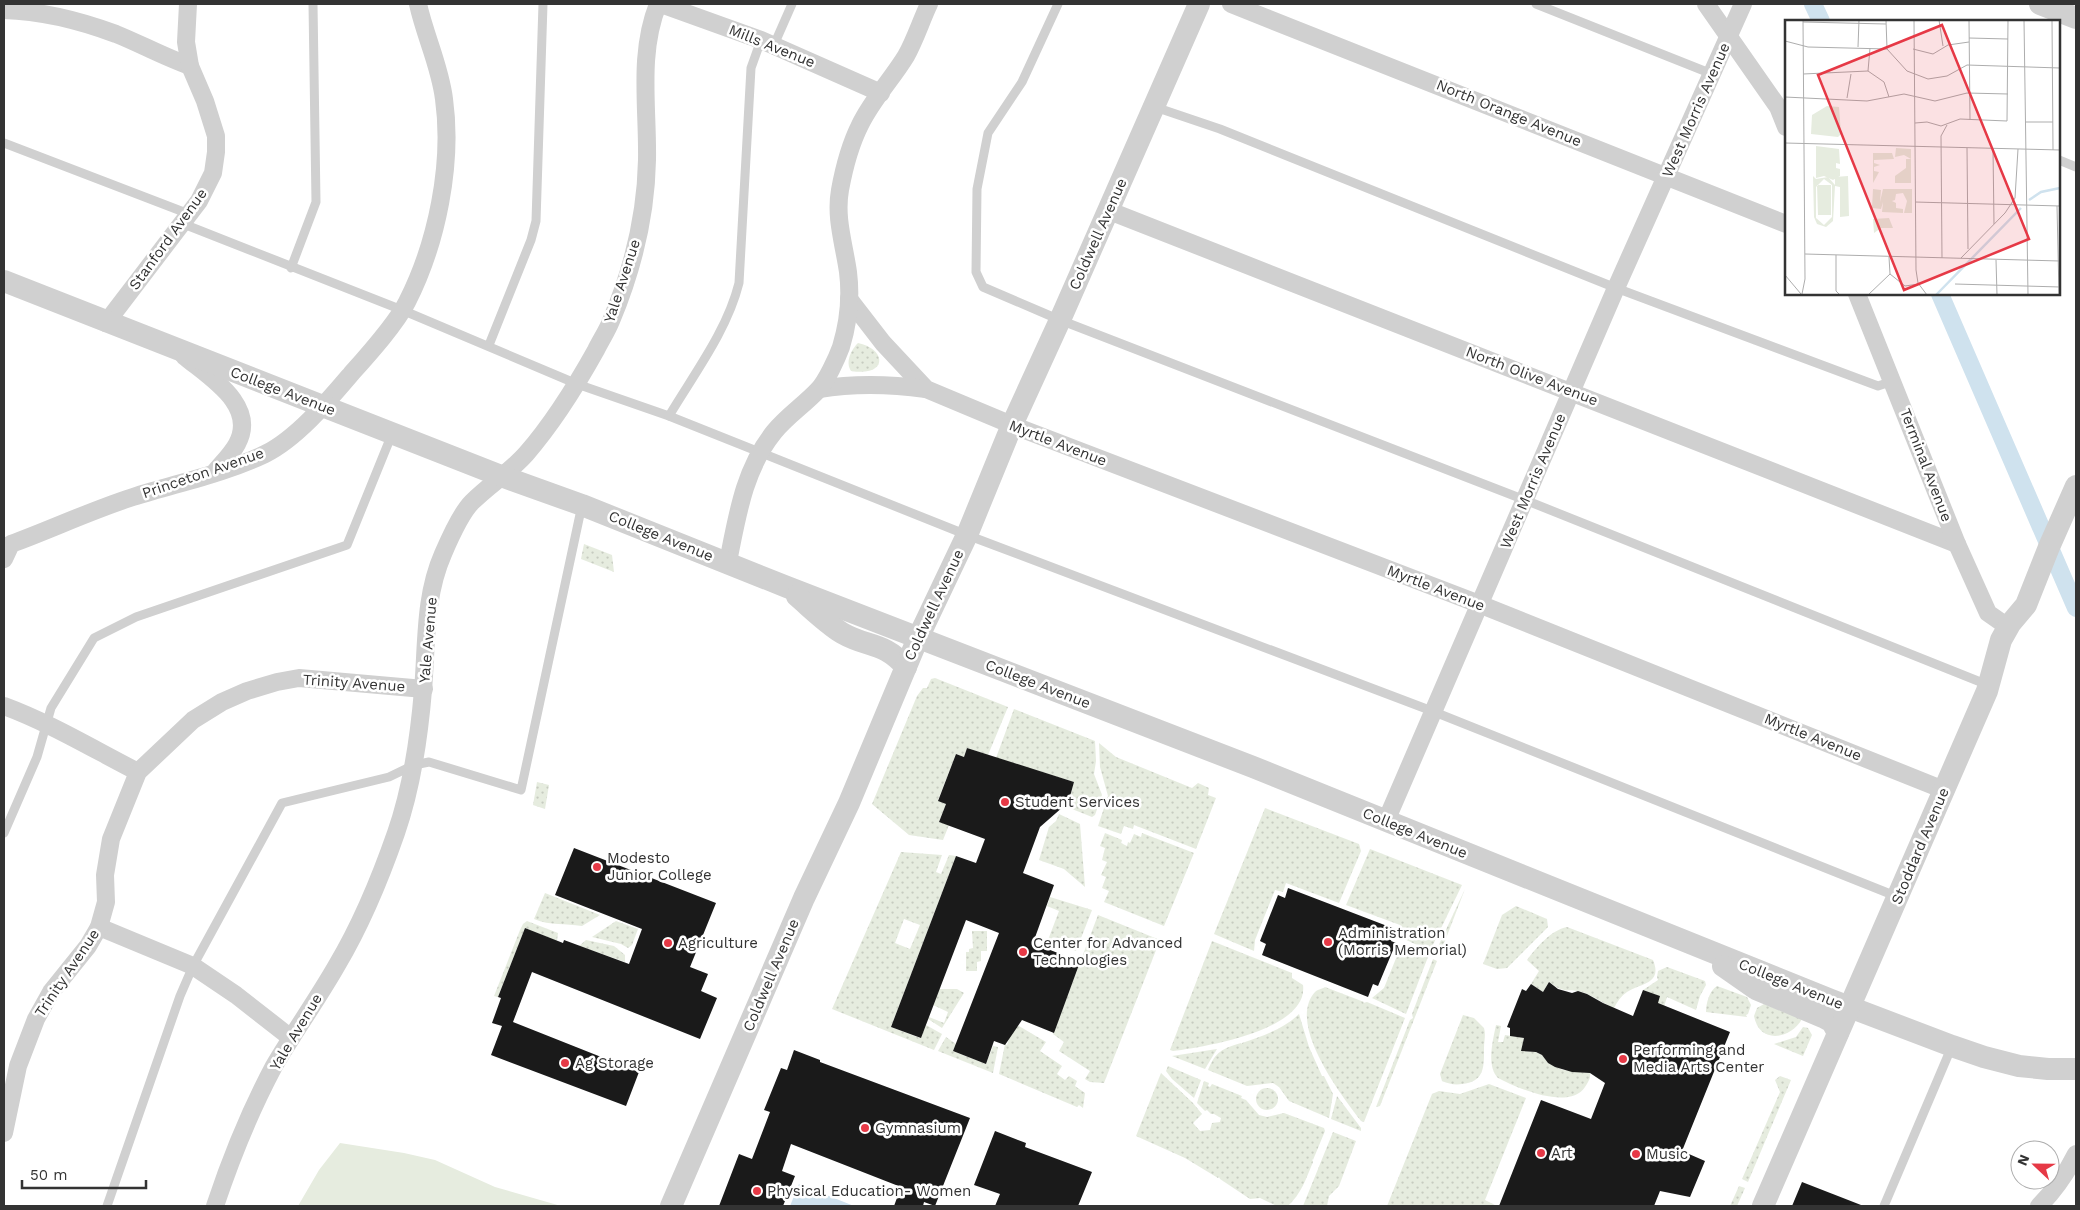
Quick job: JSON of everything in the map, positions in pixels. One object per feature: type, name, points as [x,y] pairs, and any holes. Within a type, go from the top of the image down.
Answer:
[{"type":"street","name":"Stanford Avenue","points":[[106,323],[185,218],[207,187],[213,173],[216,152],[213,122],[190,66],[186,42],[188,4]]},
{"type":"street","name":"Princeton Avenue","points":[[6,548],[95,509],[214,473],[266,453],[290,437],[322,406],[363,361],[402,310],[428,252],[441,198],[447,132],[444,98],[438,69],[423,28],[418,4]]},
{"type":"street","name":"Mills Avenue","points":[[659,4],[767,43],[881,93]]},
{"type":"street","name":"Yale Avenue","points":[[215,1206],[249,1117],[290,1038],[337,966],[359,925],[378,883],[398,828],[414,765],[424,689],[428,606],[443,554],[469,504],[525,455],[577,384],[611,323],[633,255],[643,206],[647,164],[644,69],[649,25],[659,4]]},
{"type":"street","points":[[728,562],[741,498],[760,453],[773,433],[787,417],[819,389],[840,349],[846,330],[849,299],[848,273],[841,239],[839,216],[844,169],[861,124],[907,55],[929,4]]},
{"type":"street","name":"Coldwell Avenue","points":[[671,1206],[804,898],[849,802],[918,638],[966,535],[1012,425],[1199,4]]},
{"type":"street","name":"North Orange Avenue","points":[[1231,4],[1785,224]]},
{"type":"street","points":[[1706,4],[1778,107],[1785,124]]},
{"type":"street","name":"West Morris Avenue","points":[[1386,821],[1616,288],[1743,4]]},
{"type":"street","points":[[2040,4],[2076,18]]},
{"type":"street","points":[[4,10],[46,15],[78,22],[117,35],[161,56],[190,66]]},
{"type":"street","name":"North Olive Avenue","points":[[1107,210],[1957,544]]},
{"type":"street","name":"College Avenue","points":[[4,281],[106,323],[501,476],[582,505],[787,587],[1253,767],[1698,947],[1952,1046],[2019,1066],[2076,1069]]},
{"type":"street","name":"Terminal Avenue","points":[[1857,295],[1957,544],[1988,613],[2008,627]]},
{"type":"street","name":"Myrtle Avenue","points":[[849,299],[883,343],[926,389]]},
{"type":"street","points":[[178,350],[229,394],[240,414],[242,429],[238,443],[214,473]]},
{"type":"street","name":"Myrtle Avenue","points":[[819,389],[844,385],[881,384],[926,389],[1012,425],[1479,604],[1944,790]]},
{"type":"street","name":"Stoddard Avenue","points":[[1762,1206],[1989,686],[1997,649],[2008,627],[2026,605],[2076,486]]},
{"type":"street","points":[[787,587],[843,634],[886,650],[896,656],[906,667]]},
{"type":"street","name":"Trinity Avenue","points":[[4,1133],[18,1066],[36,1019],[51,992],[88,946],[100,927],[106,902],[104,875],[111,839],[138,772],[193,720],[222,702],[247,691],[276,682],[300,678],[424,689]]},
{"type":"street","points":[[4,706],[34,717],[138,772]]},
{"type":"street","points":[[100,927],[192,966],[236,995],[290,1038]]},
{"type":"street","points":[[1698,947],[1756,989],[1832,1022],[1838,1033]]},
{"type":"street","points":[[2039,1206],[2059,1185],[2076,1154]]},
{"type":"lane","points":[[291,268],[316,202],[312,4]]},
{"type":"lane","points":[[489,345],[531,240],[536,221],[543,4]]},
{"type":"lane","points":[[669,416],[734,304],[739,283],[751,68],[792,4]]},
{"type":"lane","points":[[1058,4],[1022,82],[988,134],[977,190],[975,253],[976,272],[982,286],[1060,320],[1525,500],[1989,686]]},
{"type":"lane","points":[[1536,4],[1712,74]]},
{"type":"lane","points":[[1154,107],[1220,129],[1616,288],[1878,386],[1893,381]]},
{"type":"lane","points":[[4,143],[185,218],[291,268],[489,345],[577,384],[669,416],[966,535],[1432,711],[1898,897]]},
{"type":"lane","points":[[2060,160],[2076,167]]},
{"type":"lane","points":[[4,834],[37,757],[51,708],[94,638],[136,617],[347,545],[392,434]]},
{"type":"lane","points":[[107,1206],[192,966],[282,802],[390,777],[414,765],[429,762],[521,790],[582,505]]},
{"type":"lane","points":[[1884,1206],[1952,1046]]},
{"type":"shaded area","points":[[858,343],[868,346],[878,356],[879,362],[872,370],[863,372],[851,371],[849,368],[850,356]]},
{"type":"shaded area","points":[[584,544],[612,555],[614,572],[581,559]]},
{"type":"shaded area","points":[[935,678],[1008,707],[988,755],[967,748],[964,757],[956,754],[938,800],[946,804],[939,822],[949,825],[943,840],[909,835],[872,804],[917,696],[923,688],[927,688],[931,679]]},
{"type":"shaded area","points":[[1014,709],[1095,741],[1096,761],[1094,774],[1102,795],[1095,815],[1092,817],[1067,807],[1074,782],[996,758]]},
{"type":"shaded area","points":[[1099,743],[1116,757],[1192,788],[1198,783],[1209,788],[1208,795],[1216,798],[1196,849],[1134,825],[1133,829],[1124,826],[1121,834],[1098,826],[1108,796],[1100,767]]},
{"type":"shaded area","points":[[537,782],[549,785],[545,809],[533,805]]},
{"type":"shaded area","points":[[1265,808],[1359,844],[1361,851],[1339,903],[1286,883],[1283,892],[1275,890],[1255,940],[1254,951],[1214,934]]},
{"type":"shaded area","points":[[1059,814],[1080,824],[1085,887],[1064,869],[1039,860],[1049,827],[1056,821]]},
{"type":"shaded area","points":[[1105,833],[1122,840],[1121,843],[1127,846],[1134,834],[1141,837],[1142,833],[1194,853],[1164,926],[1104,902],[1109,891],[1102,888],[1106,877],[1101,875],[1107,862],[1102,860],[1105,848],[1100,846]]},
{"type":"shaded area","points":[[1370,849],[1462,885],[1430,951],[1402,938],[1400,925],[1346,905]]},
{"type":"shaded area","points":[[901,852],[942,855],[936,872],[941,874],[949,855],[956,856],[891,1027],[920,1038],[926,1025],[942,1034],[934,1050],[832,1009]],"holes":[[[904,919],[920,925],[910,949],[895,943]]]},
{"type":"shaded area","points":[[1465,889],[1440,954],[1435,953]]},
{"type":"shaded area","points":[[545,893],[600,915],[582,926],[552,924],[534,919]]},
{"type":"shaded area","points":[[1050,897],[1092,910],[1076,951],[1048,940],[1059,911],[1047,906]]},
{"type":"shaded area","points":[[1516,906],[1547,919],[1548,927],[1507,968],[1497,969],[1483,964],[1502,915]]},
{"type":"shaded area","points":[[1098,915],[1160,940],[1104,1083],[1090,1082],[1085,1079],[1090,1071],[1059,1051],[1064,1042],[1053,1034]]},
{"type":"shaded area","points":[[527,921],[558,933],[557,941],[525,928],[498,997],[494,996],[520,930]]},
{"type":"shaded area","points":[[616,921],[638,929],[632,945],[628,948],[621,944],[592,937]]},
{"type":"shaded area","points":[[1567,927],[1653,960],[1655,974],[1653,978],[1625,994],[1619,999],[1614,1008],[1580,991],[1560,989],[1549,982],[1543,992],[1531,984],[1539,971],[1527,960],[1539,945],[1555,932]]},
{"type":"shaded area","points":[[972,931],[987,931],[987,951],[981,951],[981,961],[977,962],[977,971],[966,971],[966,952],[973,948]]},
{"type":"shaded area","points":[[586,940],[614,946],[625,955],[625,962],[579,946]]},
{"type":"shaded area","points":[[1212,941],[1292,973],[1292,978],[1303,985],[1300,1001],[1290,1014],[1273,1025],[1252,1033],[1207,1045],[1170,1050]]},
{"type":"shaded area","points":[[1401,946],[1428,957],[1406,1014],[1372,998],[1384,988]]},
{"type":"shaded area","points":[[1433,959],[1437,961],[1380,1106],[1376,1107],[1410,1020],[1413,1018],[1412,1014]]},
{"type":"shaded area","points":[[1667,967],[1705,981],[1706,985],[1696,1010],[1667,997],[1663,1010],[1656,1007],[1659,996],[1643,990],[1658,980],[1658,971]]},
{"type":"shaded area","points":[[1717,986],[1747,997],[1751,1005],[1746,1015],[1747,1017],[1706,1012],[1710,994]]},
{"type":"shaded area","points":[[1325,987],[1405,1018],[1364,1122],[1361,1121],[1330,1078],[1312,1040],[1307,1022],[1308,1006],[1315,992]]},
{"type":"shaded area","points":[[939,989],[957,989],[964,993],[942,1028],[928,1019],[929,1017],[944,1023],[948,1012],[933,1005]]},
{"type":"shaded area","points":[[1764,1004],[1802,1019],[1797,1026],[1783,1035],[1768,1035],[1757,1025],[1754,1016],[1757,1008]]},
{"type":"shaded area","points":[[1299,1014],[1309,1047],[1322,1076],[1324,1076],[1333,1094],[1329,1118],[1289,1101],[1279,1087],[1273,1083],[1247,1086],[1208,1070],[1217,1055],[1224,1049],[1272,1032],[1287,1024]]},
{"type":"shaded area","points":[[1463,1015],[1474,1018],[1484,1028],[1483,1067],[1479,1076],[1470,1083],[1452,1084],[1442,1081],[1440,1074]]},
{"type":"shaded area","points":[[1014,1023],[1046,1042],[1040,1051],[1062,1066],[1057,1074],[1065,1080],[1069,1076],[1077,1081],[1075,1086],[1085,1093],[1083,1108],[999,1074],[1005,1044],[1007,1045]]},
{"type":"shaded area","points":[[1496,1025],[1501,1026],[1498,1042],[1503,1042],[1505,1035],[1524,1038],[1522,1051],[1536,1052],[1542,1055],[1548,1063],[1563,1070],[1590,1073],[1590,1078],[1585,1087],[1577,1094],[1567,1097],[1555,1097],[1530,1092],[1498,1078],[1494,1073],[1491,1060]]},
{"type":"shaded area","points":[[1803,1027],[1808,1028],[1812,1035],[1803,1056],[1774,1044],[1796,1037]]},
{"type":"shaded area","points":[[946,1037],[956,1044],[953,1051],[986,1064],[993,1046],[998,1047],[993,1073],[938,1051]]},
{"type":"shaded area","points":[[1217,1049],[1205,1069],[1172,1056]]},
{"type":"shaded area","points":[[1168,1066],[1201,1080],[1194,1098],[1172,1079],[1166,1071]]},
{"type":"shaded area","points":[[1161,1073],[1202,1114],[1193,1123],[1200,1131],[1210,1130],[1212,1123],[1220,1122],[1221,1118],[1207,1110],[1205,1111],[1197,1103],[1204,1081],[1209,1083],[1208,1086],[1210,1087],[1212,1084],[1242,1096],[1241,1098],[1246,1100],[1259,1115],[1267,1117],[1284,1113],[1324,1128],[1325,1131],[1300,1191],[1288,1206],[1277,1206],[1260,1198],[1250,1199],[1219,1177],[1185,1158],[1136,1136]]},
{"type":"shaded area","points":[[1780,1076],[1791,1080],[1748,1182],[1742,1179],[1780,1092],[1775,1080]]},
{"type":"shaded area","points":[[1489,1084],[1526,1098],[1485,1200],[1497,1206],[1387,1206],[1432,1094],[1439,1091],[1460,1094]]},
{"type":"shaded area","points":[[1267,1088],[1275,1091],[1278,1099],[1275,1107],[1267,1110],[1259,1107],[1256,1099],[1259,1091]]},
{"type":"shaded area","points":[[1337,1096],[1361,1128],[1361,1131],[1331,1119]]},
{"type":"shaded area","points":[[1333,1132],[1356,1141],[1339,1186],[1329,1196],[1327,1206],[1303,1206]]},
{"type":"shaded area","points":[[340,1143],[435,1160],[495,1187],[561,1206],[298,1206],[319,1170]]},
{"type":"shaded area","points":[[1739,1186],[1745,1188],[1737,1206],[1730,1206]]},
{"type":"water","points":[[799,1184],[854,1206],[790,1206]]},
{"type":"building","name":"Center for Advanced Technologies","points":[[967,748],[1074,782],[1067,807],[1064,806],[1040,827],[1023,873],[1054,885],[1033,943],[1080,962],[1054,1033],[1022,1020],[1005,1045],[994,1041],[986,1064],[953,1051],[999,933],[966,920],[921,1038],[891,1027],[956,856],[976,863],[985,839],[939,822],[946,804],[938,801],[956,754],[964,757]]},
{"type":"building","name":"Agriculture","points":[[574,848],[716,903],[690,967],[708,974],[701,991],[717,998],[700,1039],[532,972],[513,1022],[639,1072],[626,1106],[491,1055],[502,1026],[492,1023],[501,998],[498,997],[525,928],[563,943],[564,940],[629,964],[642,929],[555,895]]},
{"type":"building","name":"Administration (Morris Memorial)","points":[[1288,888],[1395,929],[1391,941],[1396,943],[1378,986],[1373,984],[1368,997],[1262,955],[1266,944],[1260,941],[1278,895],[1285,898]]},
{"type":"building","points":[[1549,982],[1558,989],[1572,993],[1578,991],[1587,994],[1633,1016],[1643,990],[1660,996],[1658,1003],[1730,1032],[1682,1151],[1705,1161],[1690,1197],[1660,1191],[1654,1206],[1499,1206],[1541,1100],[1591,1119],[1605,1083],[1590,1073],[1572,1072],[1555,1067],[1536,1052],[1521,1051],[1524,1038],[1510,1036],[1510,1028],[1507,1027],[1522,989],[1526,991],[1531,984],[1543,992]]},
{"type":"building","name":"Gymnasium","points":[[794,1050],[820,1060],[820,1062],[970,1118],[935,1206],[924,1202],[923,1206],[894,1206],[901,1187],[791,1144],[782,1171],[795,1176],[783,1206],[719,1206],[739,1154],[752,1159],[770,1112],[764,1110],[781,1068],[787,1070]]},
{"type":"building","points":[[995,1131],[1026,1143],[1025,1147],[1092,1172],[1078,1206],[995,1206],[1000,1194],[974,1185]]},
{"type":"building","points":[[1802,1182],[1861,1205],[1861,1206],[1792,1206]]},
{"type":"waterway","points":[[1813,4],[1821,20]]},
{"type":"waterway","points":[[1940,295],[2076,608]]},
{"type":"place","name":"Student Services","points":[[1005,802]]},
{"type":"place","name":"Modesto Junior College","points":[[597,867]]},
{"type":"place","name":"Administration (Morris Memorial)","points":[[1328,942]]},
{"type":"place","name":"Agriculture","points":[[668,943]]},
{"type":"place","name":"Center for Advanced Technologies","points":[[1023,952]]},
{"type":"place","name":"Performing and Media Arts Center","points":[[1623,1059]]},
{"type":"place","name":"Ag Storage","points":[[565,1063]]},
{"type":"place","name":"Gymnasium","points":[[865,1128]]},
{"type":"place","name":"Art","points":[[1541,1153]]},
{"type":"place","name":"Music","points":[[1636,1154]]},
{"type":"place","name":"Physical Education- Women","points":[[757,1191]]}]
